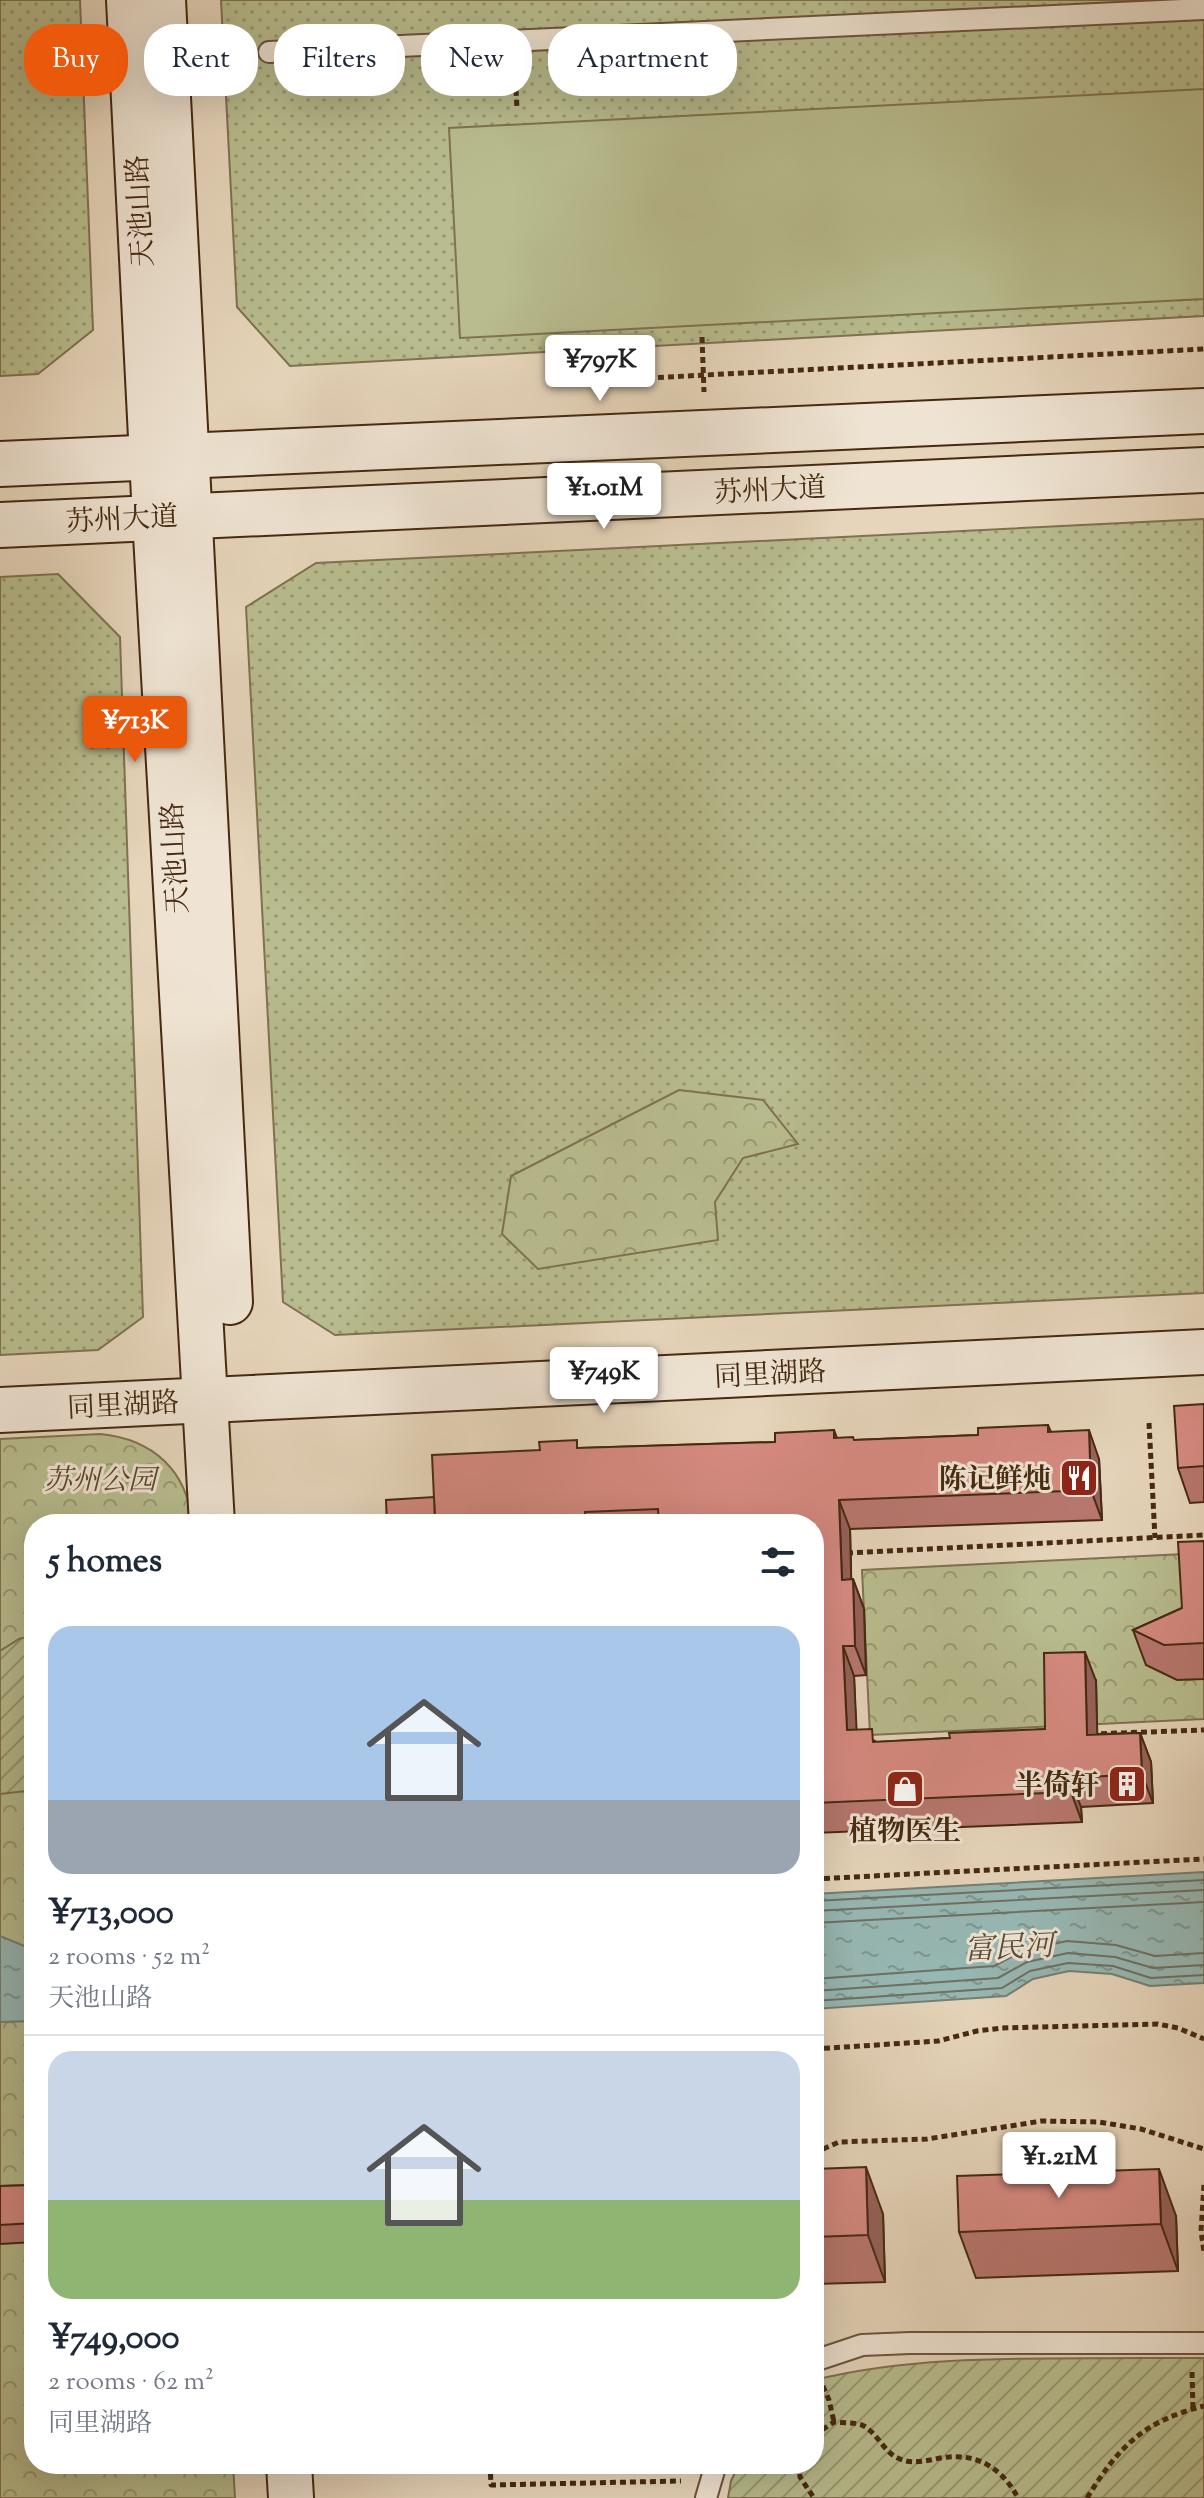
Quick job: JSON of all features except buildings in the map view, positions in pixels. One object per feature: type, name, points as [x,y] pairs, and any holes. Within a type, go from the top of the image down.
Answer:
[{"type":"street","name":"天池山路","points":[[129,0],[173,516],[220,1400],[213,1514]]},
{"type":"street","name":"天池山路","points":[[163,0],[169,456]]},
{"type":"street","name":"苏州大道","points":[[0,464],[1204,411]]},
{"type":"street","name":"苏州大道","points":[[0,525],[1204,470]]},
{"type":"street","name":"同里湖路","points":[[0,1410],[1204,1352]]},
{"type":"street","name":"天池山路","points":[[220,1400],[240,1514]]},
{"type":"street","points":[[260,2474],[261,2498]]},
{"type":"street","points":[[290,2474],[291,2498]]},
{"type":"lane","points":[[532,40],[1204,9]]},
{"type":"lane","points":[[269,52],[421,45]]},
{"type":"lane","points":[[824,2366],[862,2345],[1198,2343]]},
{"type":"path","points":[[516,96],[517,109]]},
{"type":"path","points":[[702,337],[706,433]]},
{"type":"path","points":[[648,378],[1204,349]]},
{"type":"path","points":[[1149,1423],[1155,1538]]},
{"type":"path","points":[[845,1553],[1204,1535]]},
{"type":"path","points":[[1079,1735],[1204,1730]]},
{"type":"path","points":[[824,1878],[1204,1859]]},
{"type":"path","points":[[824,2048],[938,2041],[1002,2028],[1158,2024],[1204,2039]]},
{"type":"path","points":[[824,2149],[839,2142],[927,2139],[1042,2121],[1099,2122],[1204,2149]]},
{"type":"path","points":[[1204,2185],[1201,2231],[1204,2252]]},
{"type":"path","points":[[1193,2409],[1198,2343]]},
{"type":"path","points":[[824,2388],[834,2422]]},
{"type":"path","points":[[1087,2498],[1107,2465],[1141,2432],[1173,2414],[1204,2406]]},
{"type":"path","points":[[824,2428],[834,2422],[862,2425],[889,2454],[902,2461],[970,2457],[987,2464],[1008,2479],[1018,2498]]},
{"type":"path","points":[[490,2474],[491,2485],[711,2481]]},
{"type":"path","points":[[800,2474],[814,2498]]},
{"type":"green space","points":[[0,0],[80,0],[81,24],[24,24],[24,96],[84,96],[93,330],[38,374],[0,376]]},
{"type":"green space","points":[[221,0],[1204,0],[1204,316],[290,366],[237,307],[226,96],[258,96],[258,24],[222,24]]},
{"type":"green space","points":[[1204,89],[1204,299],[460,338],[449,128]]},
{"type":"green space","points":[[1204,519],[1204,1293],[335,1335],[283,1302],[246,607],[316,563]]},
{"type":"green space","points":[[58,574],[120,637],[143,1317],[98,1350],[0,1355],[0,577]]},
{"type":"green space","points":[[679,1090],[763,1100],[798,1144],[743,1158],[715,1202],[718,1240],[538,1269],[502,1234],[511,1176]]},
{"type":"green space","name":"苏州公园","points":[[100,1434],[136,1443],[164,1461],[175,1474],[183,1488],[190,1514],[24,1514],[24,2474],[234,2474],[235,2498],[0,2498],[0,1439]]},
{"type":"green space","points":[[1204,1553],[1204,1719],[870,1735],[862,1570]]},
{"type":"green space","points":[[24,1638],[24,1791],[0,1794],[0,1651]]},
{"type":"green space","points":[[1204,2358],[1204,2498],[728,2498],[734,2474],[824,2474],[824,2378],[894,2366],[1017,2359]]},
{"type":"water","name":"富民河","points":[[1204,1872],[1204,1983],[1150,1986],[1112,1974],[1069,1971],[1033,1979],[1006,1996],[824,2008],[824,1893]]},
{"type":"water","points":[[0,1936],[24,1946],[24,2021],[0,2022]]},
{"type":"place","name":"陈记鲜炖","points":[[1079,1478]]},
{"type":"place","name":"半倚轩","points":[[1127,1784]]},
{"type":"place","name":"植物医生","points":[[905,1789]]}]
